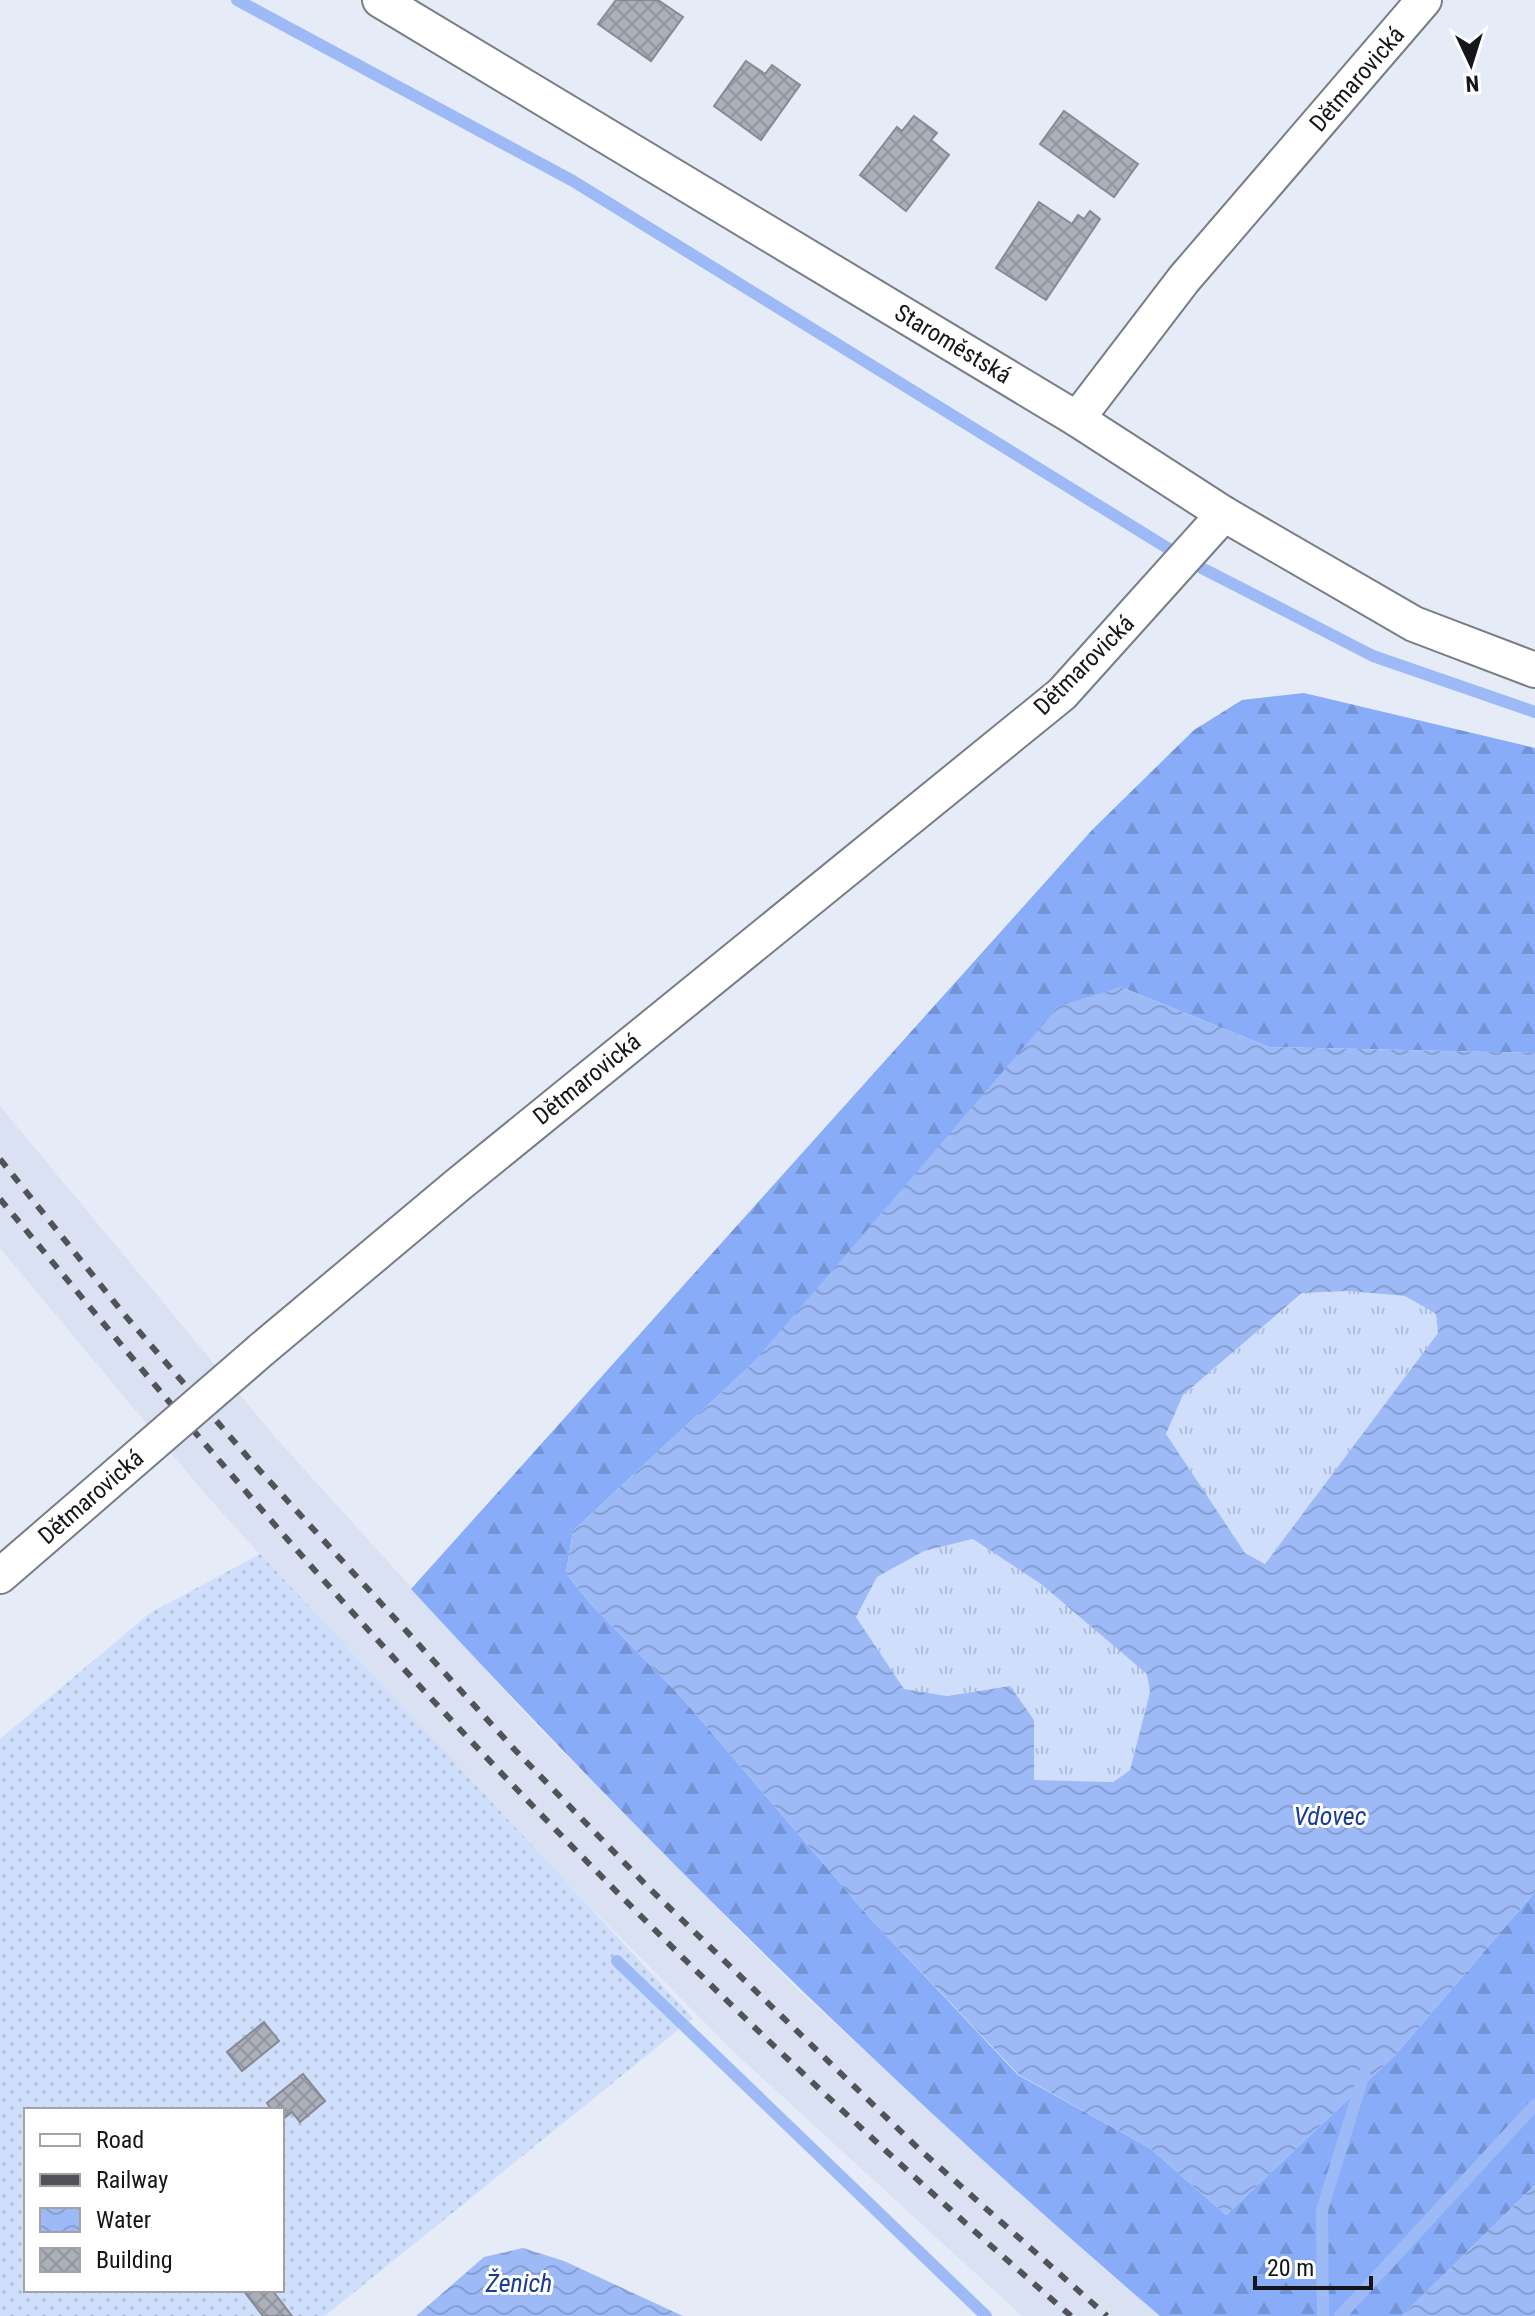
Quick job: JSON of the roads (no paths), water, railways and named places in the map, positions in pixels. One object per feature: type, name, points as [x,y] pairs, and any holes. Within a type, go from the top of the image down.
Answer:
[{"type":"street","name":"Staroměstská","points":[[380,0],[1077,419],[1224,514],[1414,624],[1535,670]]},
{"type":"street","name":"Dětmarovická","points":[[1077,419],[1184,279],[1424,0]]},
{"type":"street","name":"Dětmarovická","points":[[0,1576],[261,1350],[471,1174],[1062,694],[1224,514]]},
{"type":"water","name":"Vdovec","points":[[1121,987],[1269,1047],[1535,1053],[1535,1892],[1396,2054],[1226,2215],[1150,2148],[1019,2075],[869,1917],[683,1699],[589,1602],[566,1573],[573,1531],[752,1364],[1059,1006]],"holes":[[[1348,1291],[1405,1296],[1436,1314],[1438,1333],[1265,1564],[1245,1553],[1166,1434],[1183,1395],[1302,1293]],[[973,1539],[1041,1584],[1147,1674],[1150,1692],[1130,1770],[1113,1782],[1034,1780],[1034,1720],[1010,1686],[947,1696],[904,1689],[856,1617],[877,1577],[924,1551]]]},
{"type":"water","points":[[1535,2185],[1535,2316],[1402,2316]]},
{"type":"water","name":"Ženich","points":[[523,2248],[564,2261],[683,2316],[416,2316],[484,2257]]},
{"type":"waterway","points":[[237,0],[573,181],[1190,562],[1373,656],[1535,712]]},
{"type":"waterway","points":[[617,1961],[986,2316]]},
{"type":"waterway","points":[[1323,2316],[1322,2210],[1364,2074]]},
{"type":"waterway","points":[[1340,2316],[1535,2105]]},
{"type":"railway","points":[[0,1159],[123,1313],[252,1462],[515,1750],[647,1886],[919,2149],[1107,2316]]},
{"type":"railway","points":[[0,1199],[328,1585],[530,1803],[635,1910],[849,2117],[1071,2316]]}]
